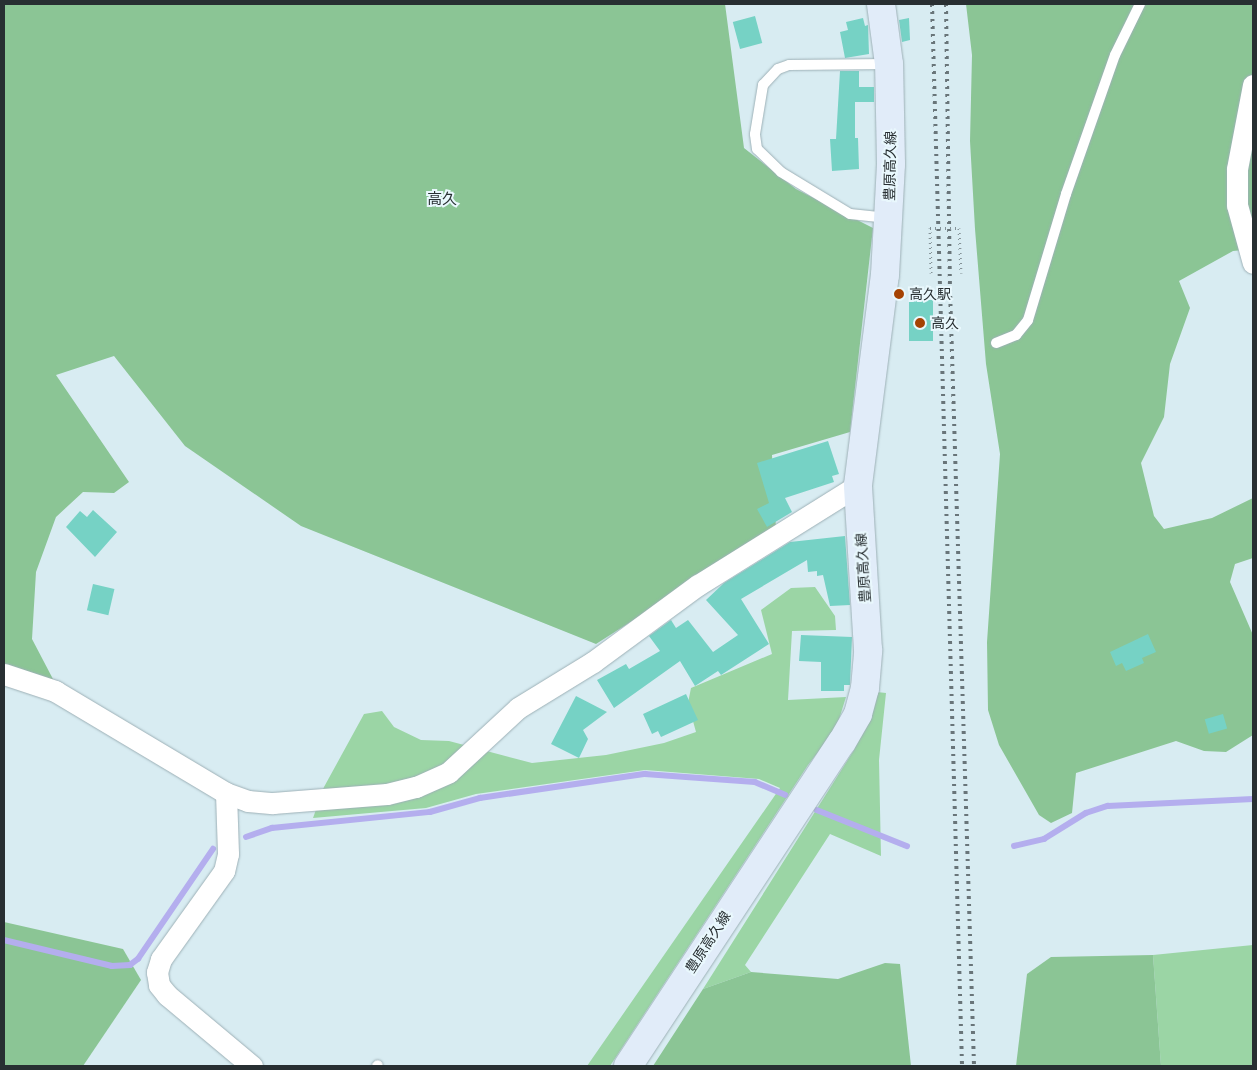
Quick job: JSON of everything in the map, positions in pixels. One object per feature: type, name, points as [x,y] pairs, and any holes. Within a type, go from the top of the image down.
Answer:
[{"type":"main road","name":"豊原高久線","points":[[628,1066],[842,742],[858,714],[865,688],[868,650],[858,485],[875,373],[889,218],[889,64],[881,4]]},
{"type":"street","points":[[1253,85],[1238,169],[1237,205],[1253,263]]},
{"type":"street","points":[[4,674],[54,691],[226,793],[248,801],[273,803],[387,794],[416,787],[449,772],[518,708],[593,662],[698,585],[858,485]]},
{"type":"street","points":[[226,793],[228,854],[224,871],[161,959],[156,972],[159,985],[167,994],[252,1066]]},
{"type":"lane","points":[[996,343],[1016,335],[1028,320],[1066,194],[1115,55],[1140,4]]},
{"type":"lane","points":[[889,64],[789,65],[778,69],[769,74],[763,85],[755,134],[757,149],[781,172],[850,214],[889,218]]},
{"type":"path","points":[[932,274],[930,228],[958,228],[961,273]]},
{"type":"green space","points":[[4,4],[725,4],[744,148],[796,189],[873,228],[850,432],[772,455],[776,529],[596,644],[301,526],[185,446],[114,356],[56,375],[129,482],[114,493],[83,492],[56,517],[36,572],[32,639],[54,681],[4,683]]},
{"type":"green space","points":[[966,4],[1253,4],[1253,249],[1233,251],[1179,281],[1190,308],[1170,364],[1164,417],[1141,463],[1154,516],[1164,529],[1212,518],[1253,498],[1253,558],[1235,564],[1230,582],[1253,635],[1253,735],[1226,752],[1204,751],[1176,741],[1076,773],[1072,813],[1051,823],[1039,815],[999,745],[988,710],[987,642],[1000,454],[986,364],[975,229],[970,141],[972,55]]},
{"type":"green space","points":[[815,587],[835,616],[836,630],[792,631],[788,700],[846,697],[836,729],[808,765],[610,1066],[587,1066],[780,788],[759,779],[645,770],[476,794],[426,808],[313,818],[324,787],[364,714],[382,711],[394,727],[421,740],[449,741],[532,763],[606,755],[664,743],[696,732],[688,703],[691,688],[772,654],[761,610],[791,588]]},
{"type":"green space","points":[[877,692],[886,693],[879,760],[881,856],[830,834],[745,965],[751,972],[703,989],[854,750]]},
{"type":"green space","points":[[4,922],[123,949],[141,980],[83,1066],[4,1066]]},
{"type":"green space","points":[[1253,945],[1253,1066],[1161,1066],[1153,955]]},
{"type":"green space","points":[[1153,955],[1161,1066],[1016,1066],[1027,974],[1051,957]]},
{"type":"green space","points":[[885,963],[900,964],[911,1066],[653,1066],[703,989],[751,972],[838,979]]},
{"type":"building","points":[[755,16],[762,43],[740,49],[733,22]]},
{"type":"building","points":[[863,18],[865,26],[868,25],[869,54],[845,58],[840,32],[848,30],[846,22]]},
{"type":"building","points":[[909,18],[910,40],[902,42],[899,20]]},
{"type":"building","points":[[840,71],[859,71],[859,87],[874,87],[874,102],[855,102],[855,138],[858,138],[859,169],[832,171],[830,139],[836,139]]},
{"type":"building","points":[[909,300],[933,300],[933,341],[909,341]]},
{"type":"building","points":[[828,441],[839,474],[832,476],[834,482],[785,498],[792,512],[767,527],[757,509],[769,503],[757,463]]},
{"type":"building","points":[[93,510],[117,532],[95,557],[66,527],[80,511],[87,517]]},
{"type":"building","points":[[845,536],[850,605],[830,606],[823,575],[817,576],[817,571],[808,572],[807,560],[741,599],[769,644],[721,675],[718,671],[695,686],[680,661],[614,708],[597,680],[626,664],[629,669],[660,651],[649,636],[671,620],[676,628],[688,620],[713,652],[738,635],[706,600],[724,583],[790,542]]},
{"type":"building","points":[[93,584],[114,589],[108,615],[87,610]]},
{"type":"building","points":[[1148,634],[1156,652],[1142,658],[1144,663],[1126,671],[1122,663],[1116,666],[1110,652]]},
{"type":"building","points":[[801,635],[852,637],[850,685],[844,685],[844,691],[821,691],[821,662],[799,661]]},
{"type":"building","points":[[686,694],[698,720],[661,737],[658,731],[652,734],[643,714]]},
{"type":"building","points":[[576,696],[607,712],[583,730],[588,739],[579,758],[551,744]]},
{"type":"building","points":[[1223,714],[1227,728],[1209,734],[1205,719]]},
{"type":"waterway","points":[[246,837],[272,828],[430,812],[480,798],[645,774],[755,782],[785,795]]},
{"type":"waterway","points":[[1014,846],[1044,839],[1086,813],[1108,806],[1253,799]]},
{"type":"waterway","points":[[817,810],[907,846]]},
{"type":"waterway","points":[[4,940],[112,966],[130,965],[138,959],[213,849]]},
{"type":"railway","points":[[932,4],[962,1066]]},
{"type":"railway","points":[[946,4],[950,289],[974,1066]]},
{"type":"place","name":"高久駅","points":[[899,294]]},
{"type":"place","name":"高久","points":[[920,323]]},
{"type":"district","name":"高久","points":[[442,200]]}]
